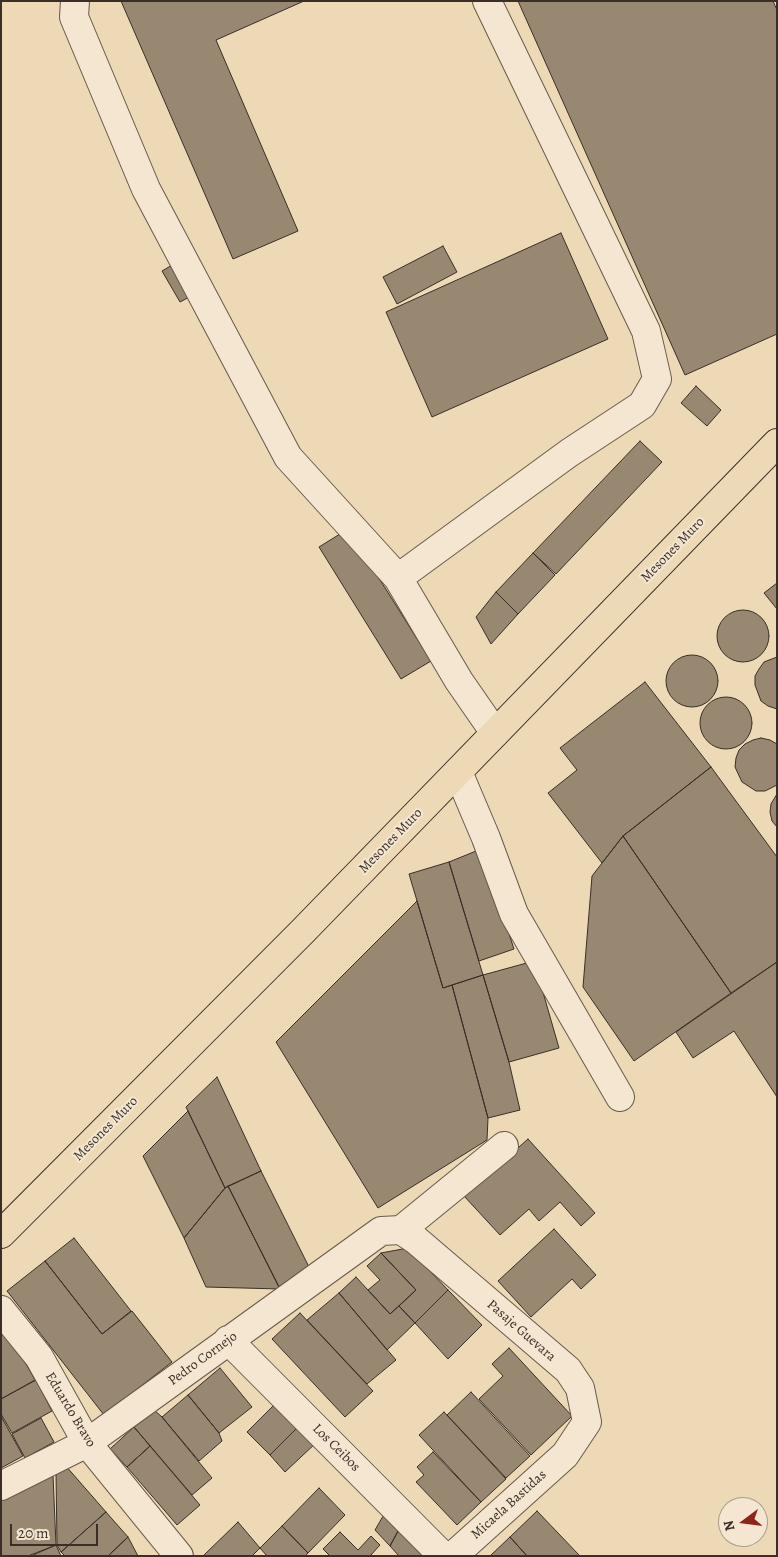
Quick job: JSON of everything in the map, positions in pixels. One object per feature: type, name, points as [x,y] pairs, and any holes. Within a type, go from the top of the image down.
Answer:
[{"type":"highway","name":"Mesones Muro","points":[[1,1234],[303,931],[777,444]]},
{"type":"street","points":[[75,1],[74,17],[146,189],[288,457],[398,578],[459,681],[495,733]]},
{"type":"street","points":[[398,578],[569,453],[642,405],[658,379],[646,331],[487,1]]},
{"type":"street","points":[[458,772],[486,838],[514,914],[620,1097]]},
{"type":"street","points":[[401,1230],[504,1146]]},
{"type":"street","name":"Pedro Cornejo","points":[[1,1486],[87,1443],[381,1231],[401,1230]]},
{"type":"street","name":"Pasaje Guevara","points":[[401,1230],[416,1240],[568,1370],[580,1388],[587,1422],[565,1455]]},
{"type":"street","name":"Eduardo Bravo","points":[[1,1310],[39,1357],[87,1443],[179,1556]]},
{"type":"street","name":"Los Ceibos","points":[[228,1340],[443,1556]]},
{"type":"street","name":"Micaela Bastidas","points":[[454,1556],[565,1455]]},
{"type":"building","points":[[121,1],[304,1],[216,40],[298,231],[233,259]]},
{"type":"building","points":[[518,1],[773,1],[777,10],[777,334],[685,375]]},
{"type":"building","points":[[561,233],[608,339],[432,417],[386,312]]},
{"type":"building","points":[[443,246],[457,272],[397,304],[383,277]]},
{"type":"building","points":[[179,261],[197,293],[180,302],[162,271]]},
{"type":"building","points":[[696,386],[721,410],[707,426],[681,403]]},
{"type":"building","points":[[640,441],[662,462],[556,574],[533,553]]},
{"type":"building","points":[[348,529],[431,661],[401,679],[319,547]]},
{"type":"building","points":[[533,553],[555,575],[518,614],[496,592]]},
{"type":"building","points":[[777,583],[777,609],[764,593]]},
{"type":"building","points":[[496,592],[518,614],[491,644],[476,617]]},
{"type":"building","points":[[738,610],[748,610],[757,614],[765,622],[769,636],[765,650],[757,658],[748,662],[738,662],[729,658],[721,650],[717,641],[717,631],[721,622],[729,614]]},
{"type":"building","points":[[687,655],[697,655],[706,659],[714,667],[718,681],[714,695],[706,703],[697,707],[687,707],[678,703],[670,695],[666,686],[666,676],[670,667],[678,659]]},
{"type":"building","points":[[777,657],[777,709],[761,701],[755,685],[755,676],[764,662]]},
{"type":"building","points":[[645,682],[711,767],[623,836],[602,863],[548,793],[577,770],[560,748]]},
{"type":"building","points":[[721,697],[731,697],[741,701],[748,708],[752,723],[748,738],[741,745],[731,749],[721,749],[711,745],[704,738],[700,728],[700,718],[704,708],[711,701]]},
{"type":"building","points":[[761,738],[777,744],[777,785],[765,791],[756,791],[742,782],[735,767],[739,750],[745,744]]},
{"type":"building","points":[[711,767],[777,857],[777,962],[731,993],[623,836]]},
{"type":"building","points":[[777,794],[777,827],[772,821],[770,812],[771,804]]},
{"type":"building","points":[[623,836],[731,993],[634,1061],[583,987],[592,876]]},
{"type":"building","points":[[481,849],[514,949],[479,961],[449,862]]},
{"type":"building","points":[[449,862],[483,975],[443,988],[409,874]]},
{"type":"building","points":[[417,901],[443,988],[452,985],[488,1118],[487,1140],[378,1208],[276,1042]]},
{"type":"building","points":[[534,961],[559,1048],[509,1062],[483,975]]},
{"type":"building","points":[[777,962],[777,1097],[734,1031],[693,1058],[676,1032]]},
{"type":"building","points":[[483,975],[509,1062],[520,1110],[488,1118],[452,985]]},
{"type":"building","points":[[217,1077],[261,1171],[225,1188],[186,1107]]},
{"type":"building","points":[[188,1111],[225,1188],[184,1238],[143,1156]]},
{"type":"building","points":[[528,1139],[595,1213],[581,1226],[560,1202],[539,1221],[529,1209],[500,1235],[464,1196]]},
{"type":"building","points":[[261,1171],[312,1273],[280,1289],[228,1186]]},
{"type":"building","points":[[228,1186],[280,1289],[206,1287],[184,1238]]},
{"type":"building","points":[[554,1229],[596,1275],[581,1289],[572,1279],[531,1317],[498,1281]]},
{"type":"building","points":[[74,1238],[131,1311],[102,1334],[45,1261]]},
{"type":"building","points":[[408,1248],[448,1290],[415,1323],[399,1306],[416,1290],[381,1253]]},
{"type":"building","points":[[381,1253],[416,1290],[390,1314],[368,1290],[380,1280],[367,1266]]},
{"type":"building","points":[[45,1261],[102,1334],[132,1311],[172,1362],[104,1415],[7,1291]]},
{"type":"building","points":[[356,1277],[390,1314],[399,1306],[415,1323],[387,1350],[339,1293]]},
{"type":"building","points":[[448,1290],[482,1325],[448,1359],[415,1323]]},
{"type":"building","points":[[339,1293],[396,1360],[367,1384],[307,1320]]},
{"type":"building","points":[[300,1313],[373,1391],[345,1417],[272,1339]]},
{"type":"building","points":[[1,1319],[35,1380],[1,1399]]},
{"type":"building","points":[[509,1348],[572,1416],[531,1455],[479,1399],[503,1376],[492,1364]]},
{"type":"building","points":[[220,1368],[252,1407],[219,1433],[188,1395]]},
{"type":"building","points":[[36,1380],[52,1411],[12,1433],[1,1414],[1,1399]]},
{"type":"building","points":[[471,1392],[530,1456],[506,1478],[447,1415]]},
{"type":"building","points":[[188,1395],[219,1433],[222,1441],[199,1461],[162,1417]]},
{"type":"building","points":[[278,1401],[301,1424],[270,1455],[247,1432]]},
{"type":"building","points":[[154,1410],[162,1417],[212,1478],[192,1495],[134,1427]]},
{"type":"building","points":[[444,1412],[506,1479],[481,1502],[419,1435]]},
{"type":"building","points":[[1,1416],[23,1456],[1,1468]]},
{"type":"building","points":[[41,1418],[54,1442],[25,1458],[12,1434]]},
{"type":"building","points":[[301,1424],[318,1441],[285,1472],[270,1455]]},
{"type":"building","points":[[134,1427],[150,1446],[127,1467],[110,1449]]},
{"type":"building","points":[[150,1446],[200,1505],[177,1525],[127,1467]]},
{"type":"building","points":[[433,1452],[481,1502],[457,1525],[416,1482],[424,1475],[417,1467]]},
{"type":"building","points":[[65,1465],[106,1512],[61,1552],[57,1545],[56,1473]]},
{"type":"building","points":[[53,1475],[56,1545],[28,1556],[1,1556],[1,1500]]},
{"type":"building","points":[[319,1488],[345,1515],[308,1553],[282,1526]]},
{"type":"building","points":[[386,1511],[404,1520],[390,1546],[375,1530]]},
{"type":"building","points":[[537,1511],[580,1556],[527,1556],[510,1537]]},
{"type":"building","points":[[106,1512],[128,1537],[108,1556],[65,1556],[61,1552]]},
{"type":"building","points":[[404,1520],[432,1556],[399,1556],[390,1546]]},
{"type":"building","points":[[238,1522],[260,1548],[252,1556],[203,1556]]},
{"type":"building","points":[[282,1526],[308,1553],[305,1556],[267,1556],[260,1548]]},
{"type":"building","points":[[340,1532],[358,1550],[371,1536],[380,1545],[370,1556],[330,1556],[323,1549]]},
{"type":"building","points":[[128,1537],[138,1556],[108,1556]]},
{"type":"building","points":[[510,1537],[527,1556],[490,1556]]},
{"type":"building","points":[[56,1545],[61,1556],[31,1556]]}]
